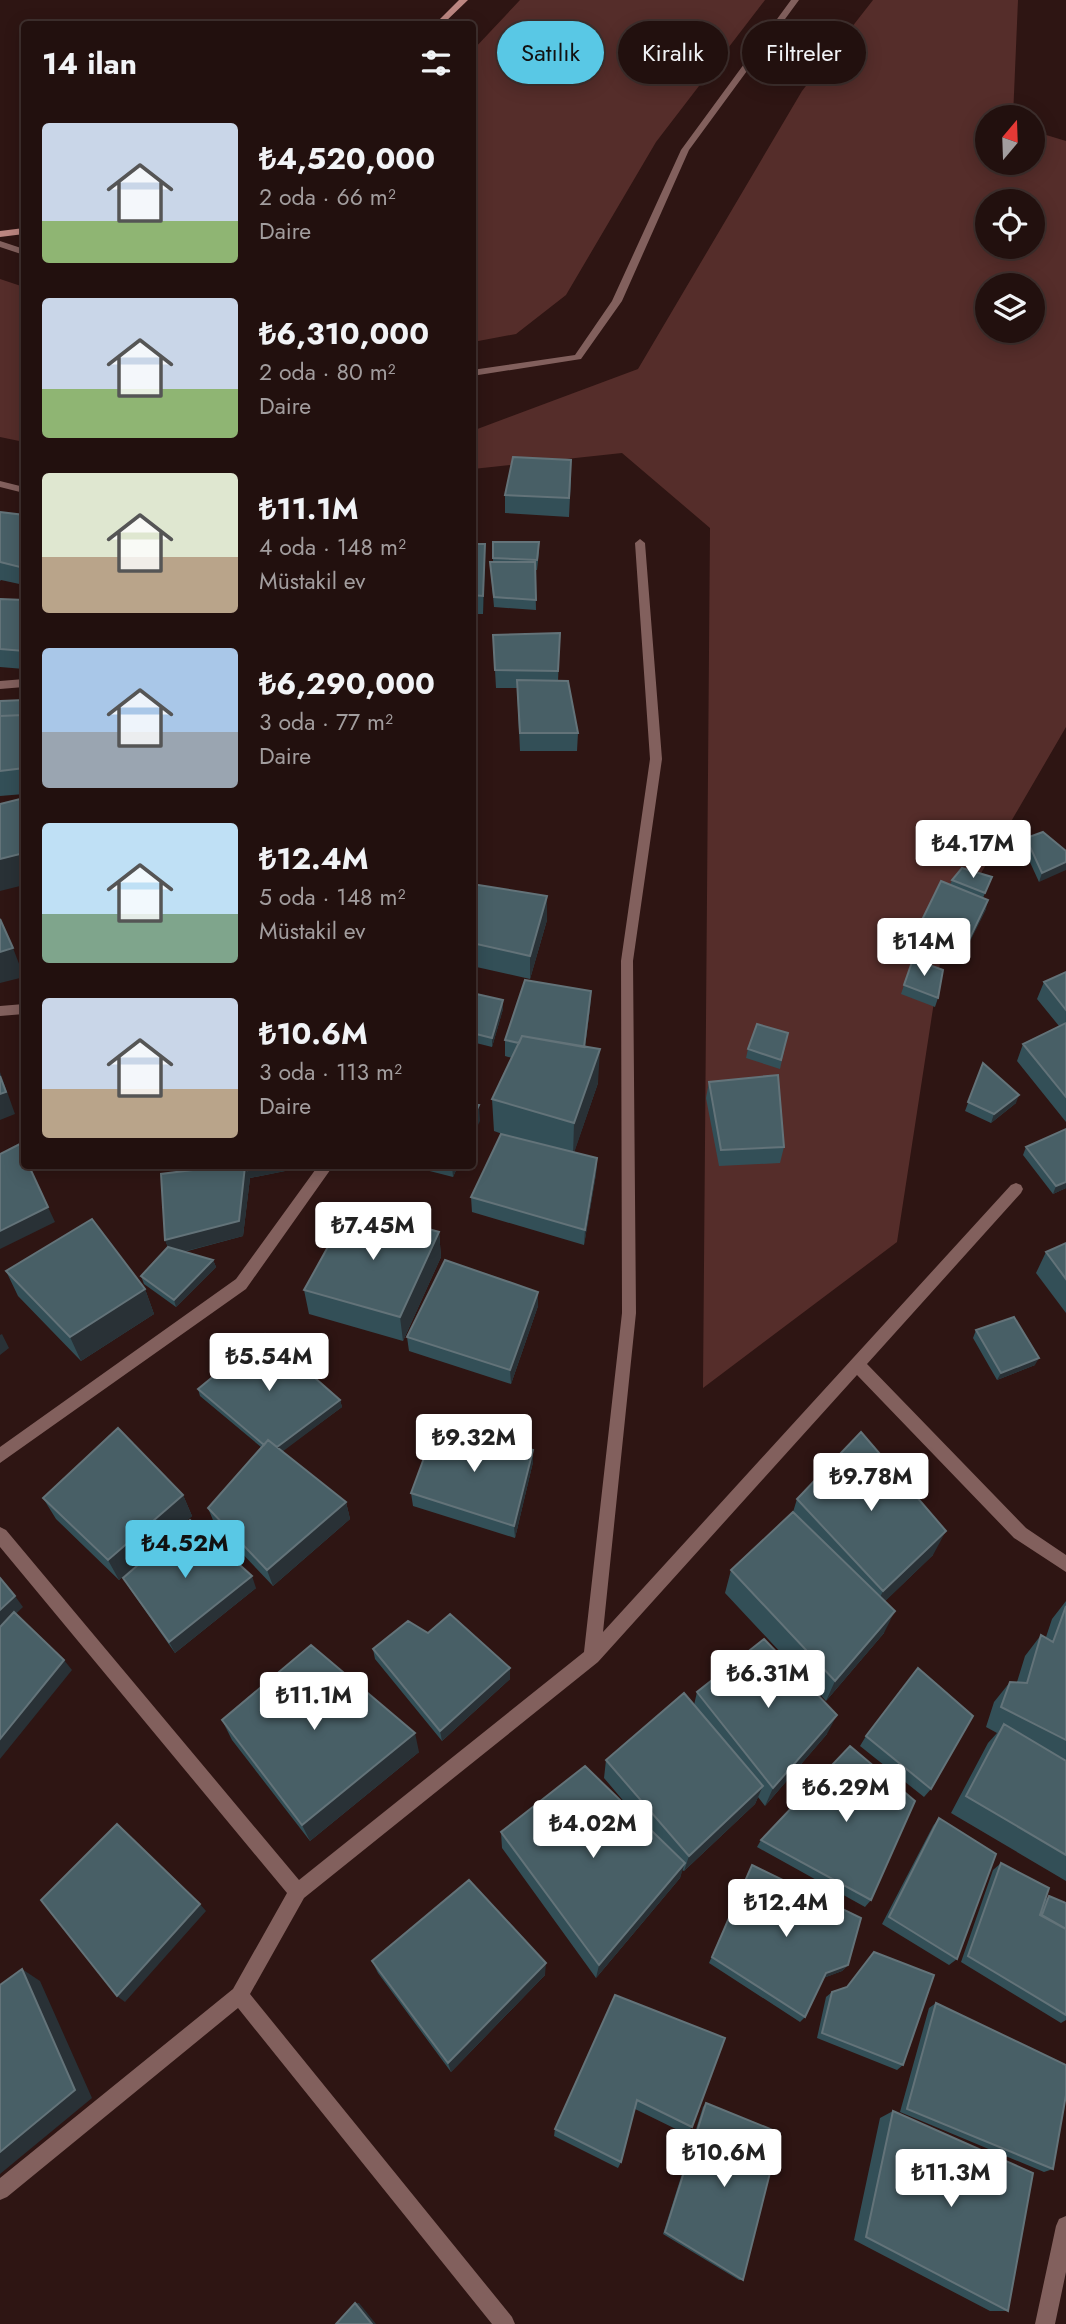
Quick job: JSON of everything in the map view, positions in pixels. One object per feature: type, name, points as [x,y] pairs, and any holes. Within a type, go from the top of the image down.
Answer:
[{"type":"main road","points":[[442,21],[464,0]]},
{"type":"main road","points":[[0,234],[21,231]]},
{"type":"street","points":[[476,372],[578,356],[617,301],[685,150],[795,0]]},
{"type":"street","points":[[0,244],[21,251]]},
{"type":"street","points":[[0,484],[21,489]]},
{"type":"street","points":[[592,1656],[629,1313],[627,961],[656,759],[640,543]]},
{"type":"street","points":[[0,685],[21,683]]},
{"type":"street","points":[[0,1011],[21,1009]]},
{"type":"street","points":[[0,1456],[241,1284],[324,1169]]},
{"type":"street","points":[[0,2190],[239,1995],[298,1892],[592,1656],[1016,1189]]},
{"type":"street","points":[[858,1364],[1020,1533],[1066,1564]]},
{"type":"street","points":[[0,1535],[298,1892]]},
{"type":"street","points":[[239,1995],[505,2324]]},
{"type":"street","points":[[1045,2324],[1066,2226]]},
{"type":"shaded area","points":[[520,0],[765,0],[749,21],[742,21],[742,30],[728,48],[728,21],[618,21],[618,84],[701,84],[656,142],[566,295],[516,334],[476,341],[476,47],[497,24],[497,84],[604,84],[604,21],[500,21]]},
{"type":"shaded area","points":[[873,0],[1018,0],[1014,105],[975,105],[975,175],[1045,175],[1045,135],[1066,141],[1066,727],[944,937],[897,1242],[703,1388],[710,528],[622,453],[476,469],[476,430],[638,369],[807,84],[866,84],[866,21],[857,21]]},
{"type":"shaded area","points":[[0,279],[21,286],[21,441],[0,437]]},
{"type":"building","points":[[513,457],[571,460],[569,498],[505,495]]},
{"type":"building","points":[[0,512],[21,515],[21,567],[0,562]]},
{"type":"building","points":[[493,542],[539,542],[537,560],[493,558]]},
{"type":"building","points":[[476,544],[485,544],[483,596],[476,595]]},
{"type":"building","points":[[490,562],[535,562],[536,600],[494,597]]},
{"type":"building","points":[[0,599],[21,600],[21,651],[0,649]]},
{"type":"building","points":[[560,633],[558,671],[495,670],[493,635]]},
{"type":"building","points":[[517,680],[568,681],[578,733],[520,733]]},
{"type":"building","points":[[21,700],[21,715],[0,716],[0,701]]},
{"type":"building","points":[[21,715],[21,768],[0,771],[0,716]]},
{"type":"building","points":[[21,799],[21,854],[0,859],[0,804]]},
{"type":"building","points":[[1043,832],[1066,851],[1066,862],[1042,873],[1026,838]]},
{"type":"building","points":[[962,868],[992,877],[985,893],[952,880]]},
{"type":"building","points":[[941,881],[988,900],[967,944],[920,924]]},
{"type":"building","points":[[476,885],[547,896],[530,956],[476,944]]},
{"type":"building","points":[[0,919],[13,948],[0,952]]},
{"type":"building","points":[[913,959],[943,970],[938,998],[904,985]]},
{"type":"building","points":[[1066,972],[1066,1010],[1044,982]]},
{"type":"building","points":[[525,980],[591,991],[584,1047],[522,1036],[519,1043],[505,1040]]},
{"type":"building","points":[[476,994],[503,1000],[492,1038],[476,1034]]},
{"type":"building","points":[[1066,1023],[1066,1097],[1023,1044]]},
{"type":"building","points":[[757,1024],[788,1033],[781,1060],[748,1049]]},
{"type":"building","points":[[522,1036],[600,1049],[574,1123],[492,1099]]},
{"type":"building","points":[[983,1063],[1019,1095],[994,1114],[968,1102]]},
{"type":"building","points":[[778,1075],[784,1147],[721,1150],[709,1082]]},
{"type":"building","points":[[0,1076],[6,1092],[0,1094]]},
{"type":"building","points":[[1066,1129],[1066,1182],[1056,1186],[1026,1147]]},
{"type":"building","points":[[501,1134],[597,1158],[585,1230],[471,1197]]},
{"type":"building","points":[[20,1144],[21,1169],[30,1169],[48,1207],[0,1231],[0,1154]]},
{"type":"building","points":[[201,1169],[245,1169],[239,1221],[165,1240],[161,1174]]},
{"type":"building","points":[[350,1207],[439,1232],[400,1317],[304,1290]]},
{"type":"building","points":[[92,1219],[145,1289],[70,1337],[6,1271]]},
{"type":"building","points":[[1066,1243],[1066,1279],[1046,1252]]},
{"type":"building","points":[[168,1247],[213,1260],[174,1300],[141,1276]]},
{"type":"building","points":[[445,1260],[538,1292],[510,1370],[407,1337]]},
{"type":"building","points":[[1014,1317],[1039,1358],[1001,1373],[976,1330]]},
{"type":"building","points":[[265,1334],[340,1400],[277,1447],[268,1440],[264,1445],[198,1389]]},
{"type":"building","points":[[437,1423],[533,1450],[514,1526],[411,1493]]},
{"type":"building","points":[[118,1428],[183,1495],[108,1560],[43,1498]]},
{"type":"building","points":[[861,1432],[946,1531],[883,1591],[797,1499]]},
{"type":"building","points":[[268,1440],[346,1502],[267,1570],[208,1508]]},
{"type":"building","points":[[793,1512],[895,1611],[835,1681],[731,1570]]},
{"type":"building","points":[[190,1520],[252,1576],[169,1642],[123,1578]]},
{"type":"building","points":[[0,1578],[15,1596],[0,1610]]},
{"type":"building","points":[[1066,1606],[1066,1740],[1001,1707],[1010,1682],[1027,1683],[1041,1635],[1053,1642]]},
{"type":"building","points":[[14,1612],[64,1660],[0,1739],[0,1627]]},
{"type":"building","points":[[450,1614],[510,1668],[440,1731],[373,1649],[408,1621],[428,1633]]},
{"type":"building","points":[[764,1639],[837,1715],[773,1788],[697,1692]]},
{"type":"building","points":[[311,1645],[415,1733],[302,1825],[222,1720]]},
{"type":"building","points":[[918,1668],[973,1716],[931,1789],[866,1736]]},
{"type":"building","points":[[684,1693],[763,1786],[689,1856],[606,1760]]},
{"type":"building","points":[[1004,1724],[1066,1761],[1066,1855],[966,1796]]},
{"type":"building","points":[[850,1746],[915,1801],[871,1900],[761,1840]]},
{"type":"building","points":[[585,1766],[685,1863],[599,1965],[501,1832]]},
{"type":"building","points":[[939,1818],[996,1854],[957,1959],[889,1917]]},
{"type":"building","points":[[117,1824],[200,1904],[117,1996],[41,1900]]},
{"type":"building","points":[[1001,1863],[1049,1888],[1040,1915],[1066,1929],[1066,2015],[968,1956]]},
{"type":"building","points":[[752,1865],[861,1918],[848,1965],[826,1973],[805,2017],[712,1957]]},
{"type":"building","points":[[469,1880],[546,1963],[448,2063],[372,1961]]},
{"type":"building","points":[[1049,1896],[1066,1903],[1066,1929],[1042,1915]]},
{"type":"building","points":[[874,1952],[934,1975],[903,2065],[822,2033],[832,1992],[847,1987]]},
{"type":"building","points":[[22,1969],[75,2090],[0,2152],[0,1985]]},
{"type":"building","points":[[615,1995],[725,2038],[692,2127],[637,2100],[621,2162],[555,2129]]},
{"type":"building","points":[[936,2003],[1066,2065],[1066,2095],[1053,2169],[907,2109]]},
{"type":"building","points":[[706,2103],[780,2133],[743,2280],[665,2232]]},
{"type":"building","points":[[893,2111],[1033,2173],[1008,2311],[866,2237]]},
{"type":"building","points":[[355,2303],[372,2324],[336,2324]]}]
